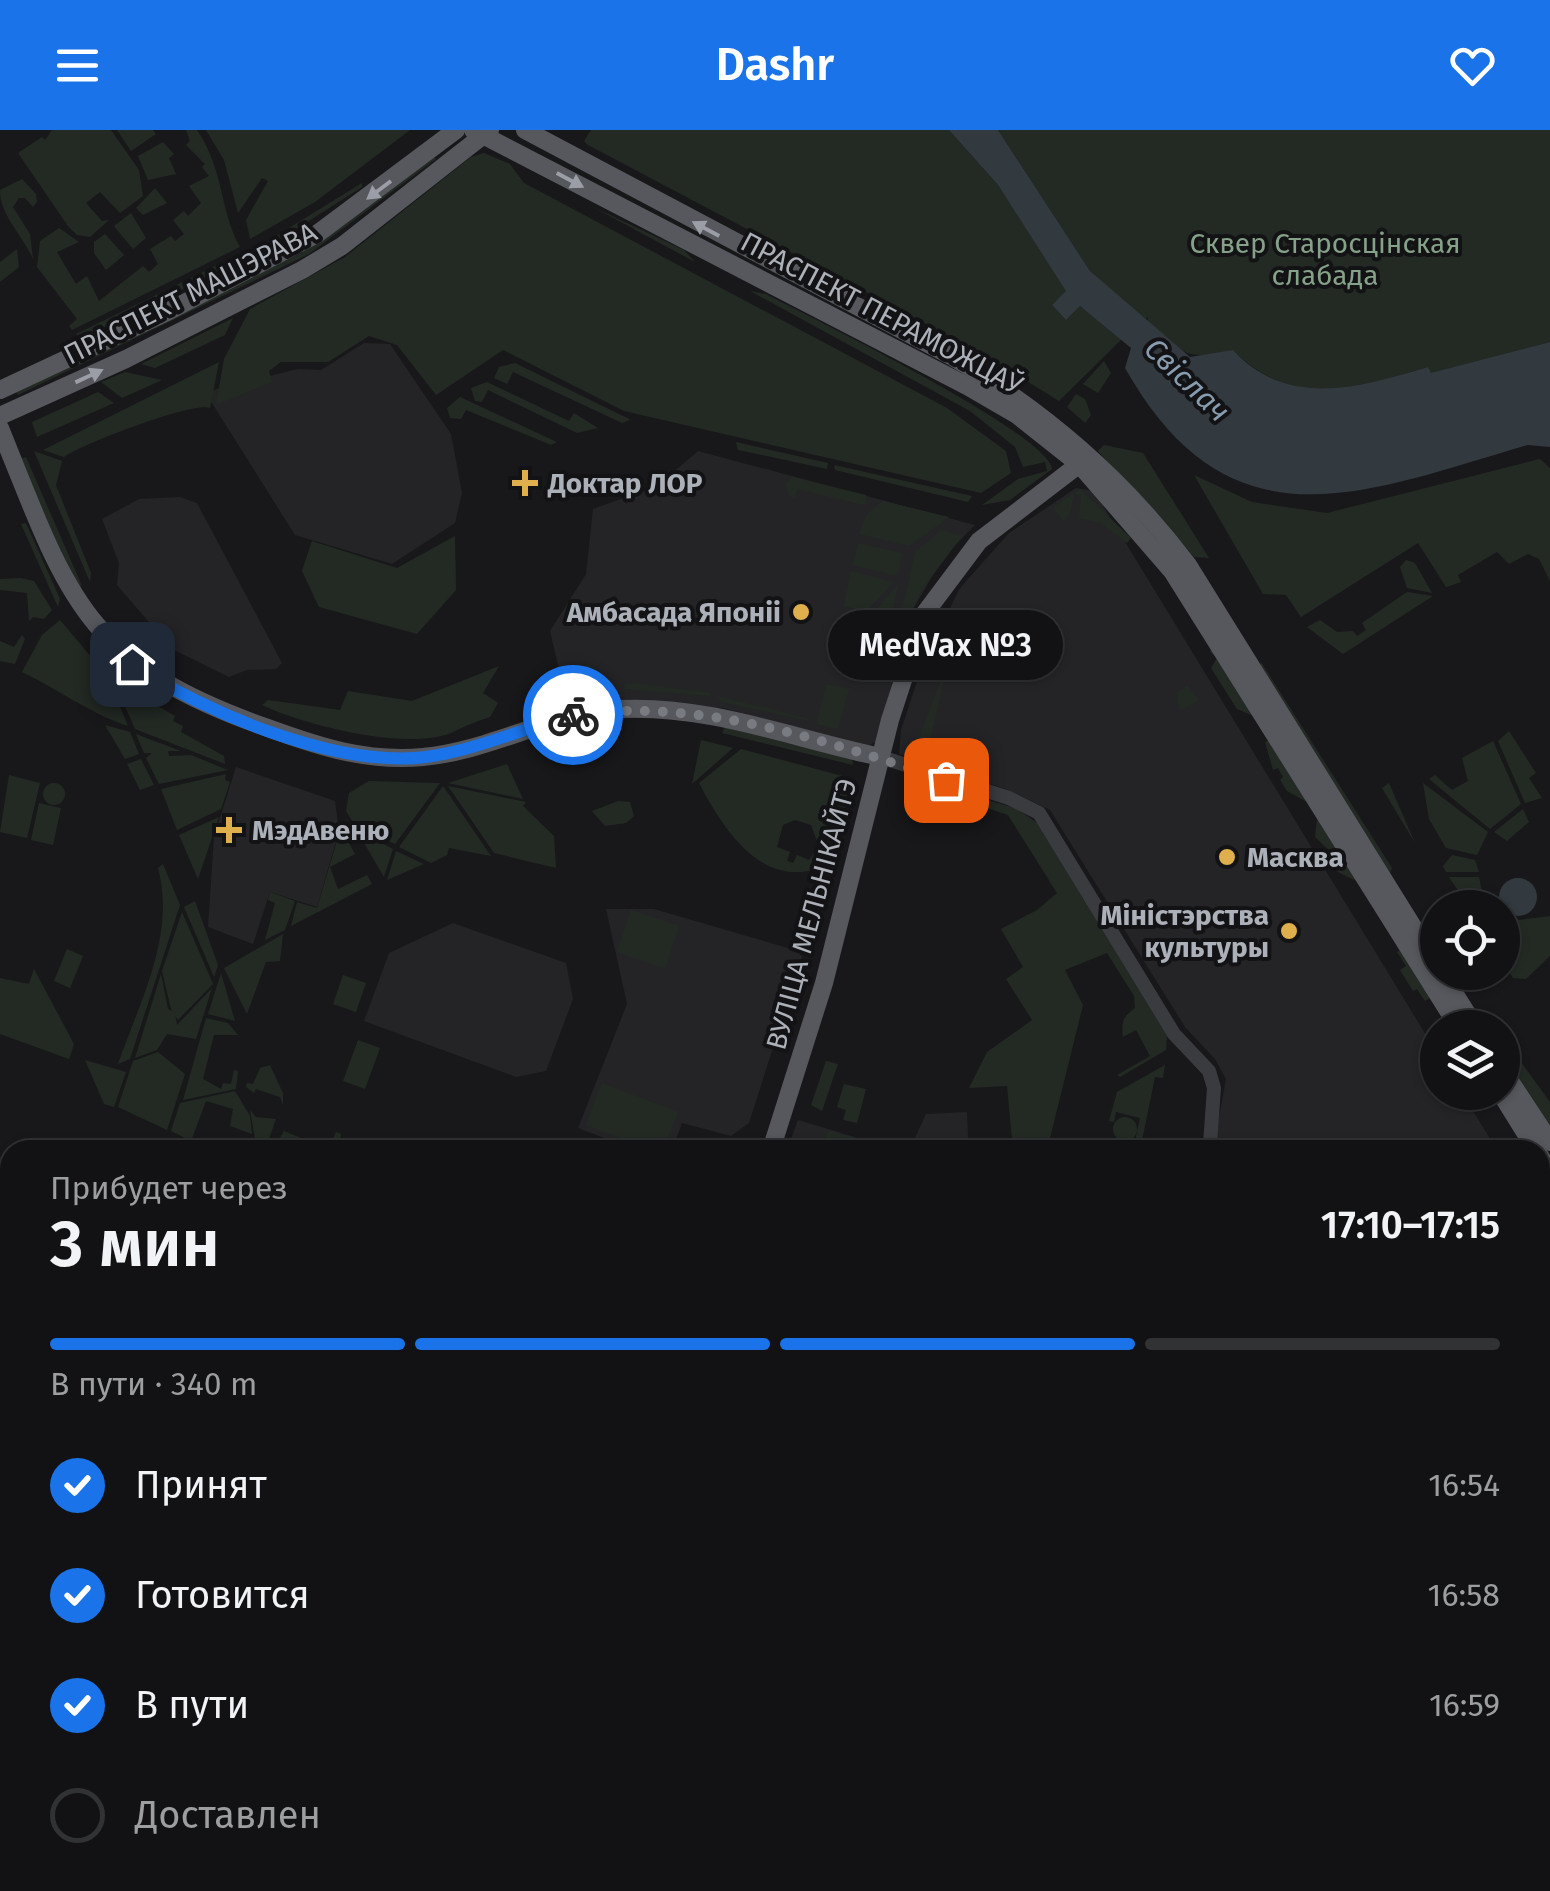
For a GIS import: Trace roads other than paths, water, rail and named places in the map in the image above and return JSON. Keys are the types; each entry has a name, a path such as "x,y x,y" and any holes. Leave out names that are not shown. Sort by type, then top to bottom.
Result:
{"main road":[{"name":"ПРАСПЕКТ МАШЭРАВА","path":"0,390 168,312 303,242 456,130"},
{"name":"ПРАСПЕКТ ПЕРАМОЖЦАЎ","path":"525,130 1012,392 1188,566 1420,939"},
{"name":"ПРАСПЕКТ МАШЭРАВА","path":"0,416 126,359 302,270 342,246 482,132"},
{"name":"ПРАСПЕКТ ПЕРАМОЖЦАЎ","path":"482,132 967,386 1085,460 1172,572 1448,1010"},
{"path":"0,428 73,597 132,664 202,704 334,751 372,758 439,754 570,715 622,709 727,718 881,758"},
{"name":"ВУЛІЦА МЕЛЬНІКАЙТЭ","path":"773,1140 824,983 914,636 936,592 993,528 1085,460"},
{"path":"1520,1096 1549,1140"},
{"path":"1511,1110 1530,1140"}],"street":[{"path":"881,758 1009,798 1038,812 1166,1016 1219,1070 1222,1094 1211,1140"}],"water":[{"name":"Свіслач","path":"949,130 998,130 1090,271 1190,357 1233,350 1255,369 1278,381 1326,388 1377,381 1428,367 1431,373 1550,342 1550,447 1528,445 1356,491 1304,494 1255,487 1209,465 1166,427 1125,368 1131,348 1080,306 1066,320 1052,305 1066,291 998,185"},
{"path":"1518,878 1535,890 1535,904 1520,915 1520,890 1501,890"}],"place":[{"name":"Доктар ЛОР","path":"525,483"},
{"name":"Амбасада Японіі","path":"801,612"},
{"name":"MedVax №3","path":"946,780"},
{"name":"МэдАвеню","path":"229,830"},
{"name":"Масква","path":"1227,857"},
{"name":"Міністэрства культуры","path":"1289,931"}],"park label":[{"name":"Сквер Старосцінская слабада","path":"1325,259"}]}
